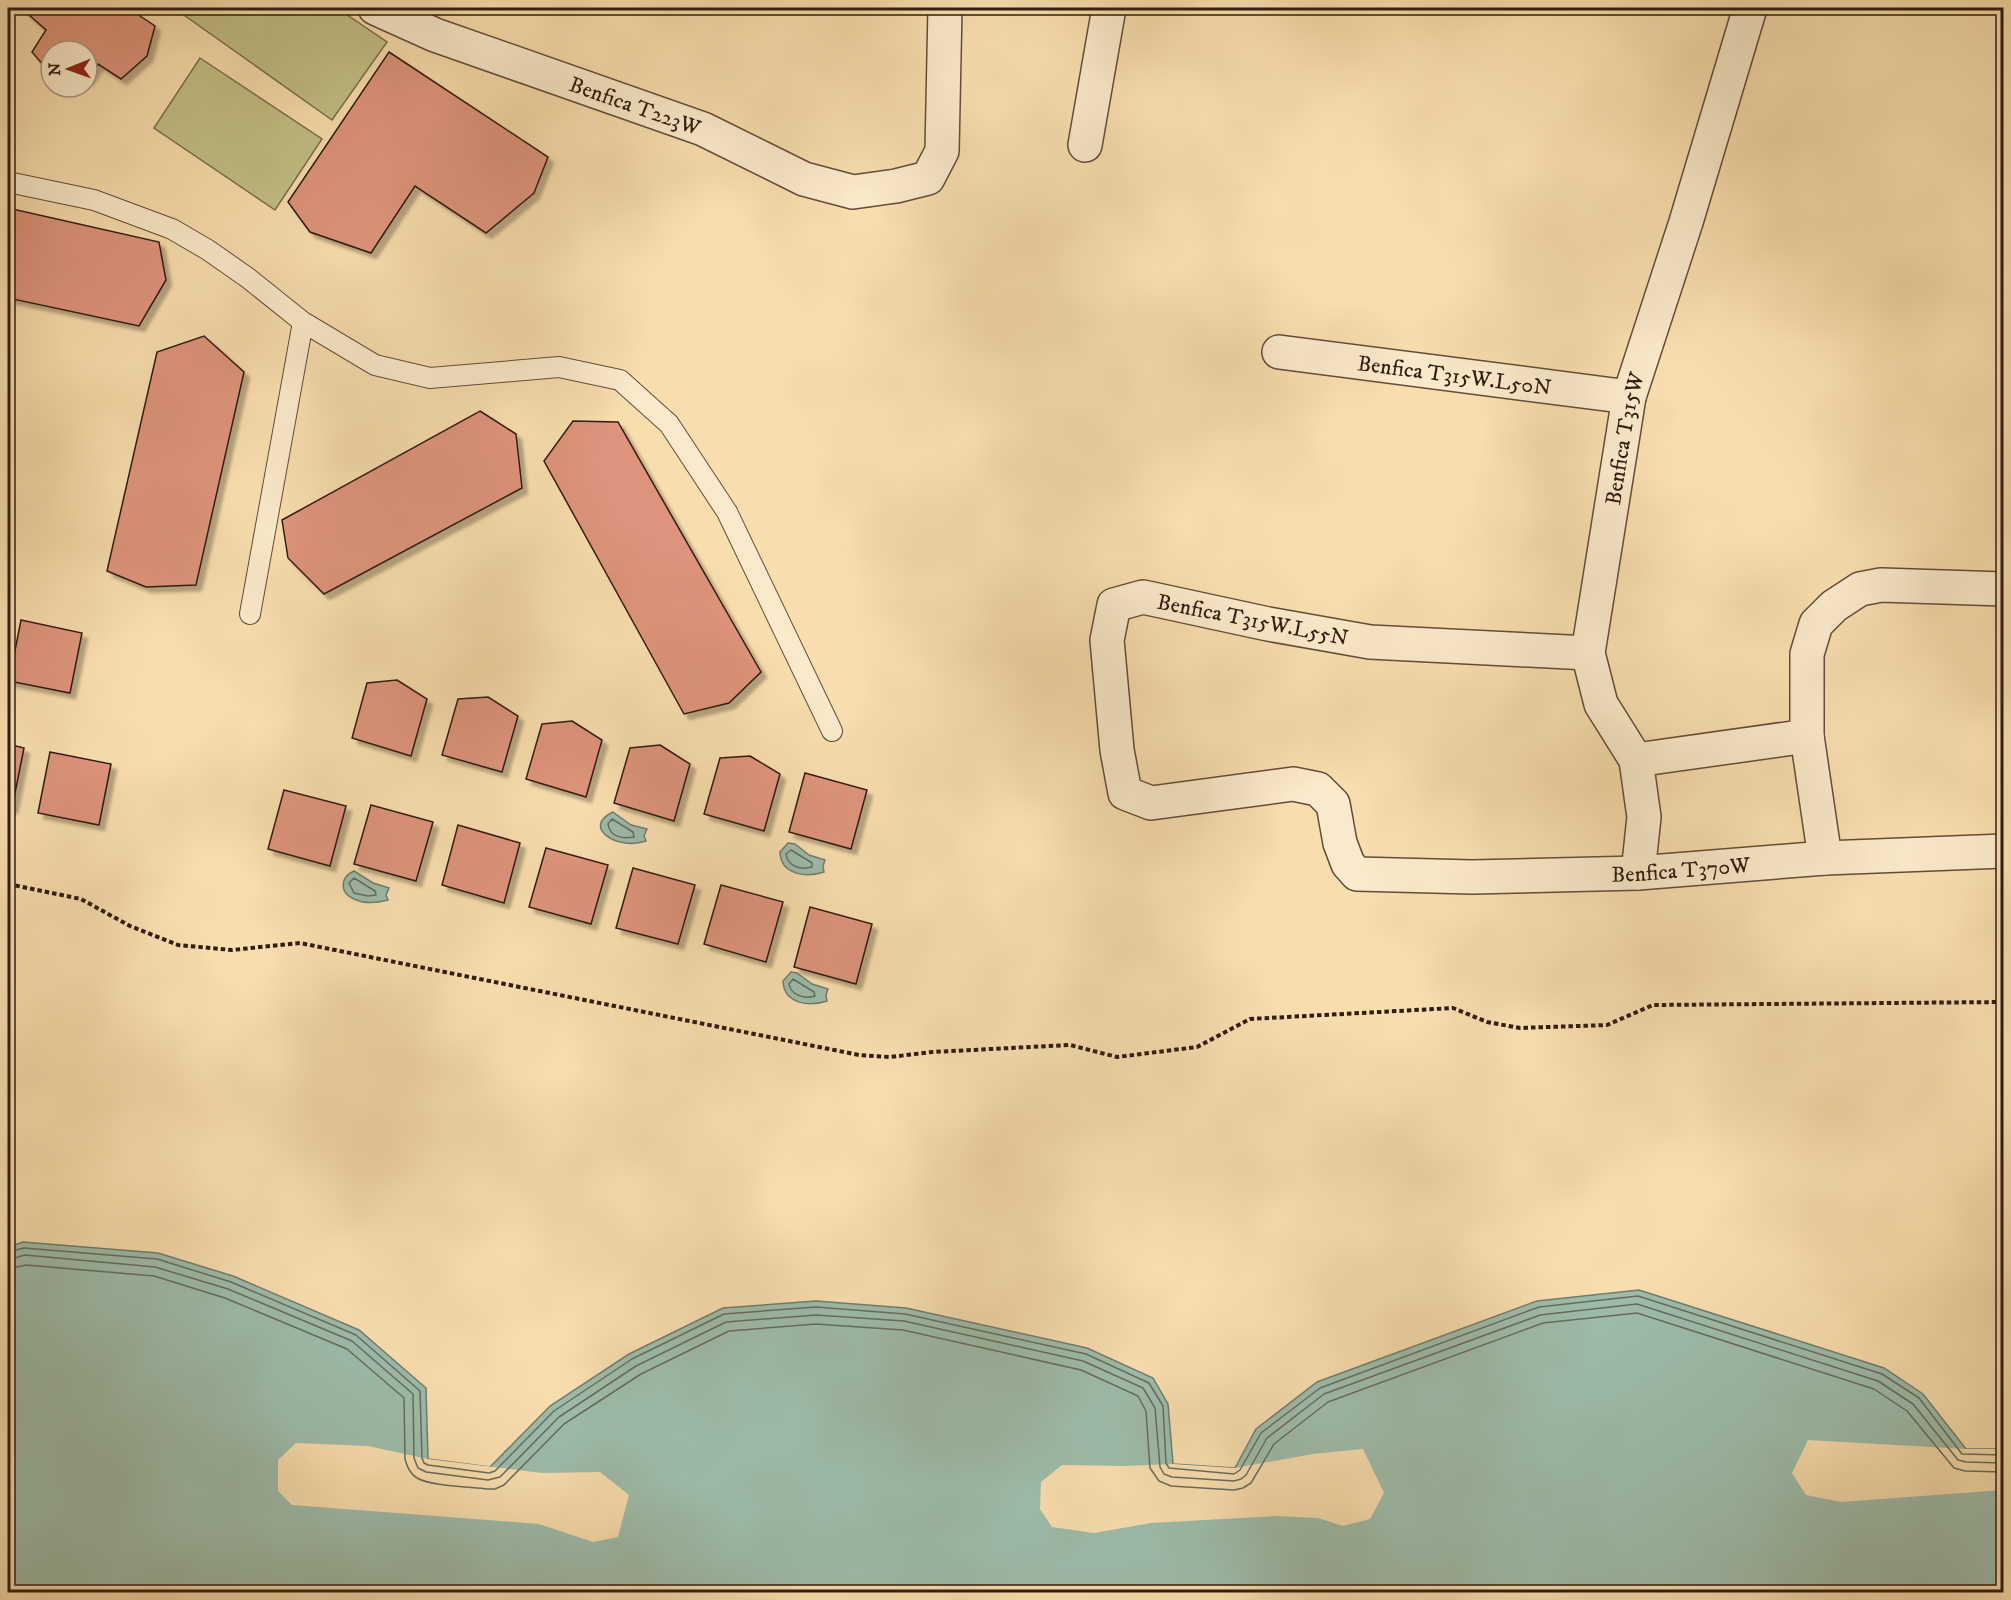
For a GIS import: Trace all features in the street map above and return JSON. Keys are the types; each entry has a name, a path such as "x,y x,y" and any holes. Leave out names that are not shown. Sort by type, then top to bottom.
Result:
{"street":[{"name":"Benfica T223W","path":"375,8 435,35 703,129 804,179 853,192 896,186 928,177 942,151 945,8"},
{"path":"1085,145 1109,8"},
{"name":"Benfica T315W","path":"1638,873 1644,817 1636,760 1601,704 1588,653 1629,397 1686,222 1750,8"},
{"name":"Benfica T315W.L50N","path":"1279,352 1629,397"},
{"path":"1825,858 1807,736 1807,654 1816,624 1834,606 1860,589 1881,585 2004,589"},
{"name":"Benfica T315W.L55N","path":"1357,874 1348,864 1340,843 1333,804 1318,789 1293,784 1152,803 1125,793 1117,750 1107,640 1114,605 1143,597 1268,624 1370,642 1588,653"},
{"path":"1636,760 1807,736"},
{"name":"Benfica T370W","path":"1357,874 1472,877 1638,873 1825,858 2004,851"}],"lane":[{"path":"8,182 94,200 172,229 208,250 248,278 303,322 375,365 430,378 559,367 620,380 669,424 727,512 832,730"},
{"path":"250,615 303,322"}],"path":[{"path":"8,884 81,899 130,926 178,945 232,950 300,943 859,1055 890,1057 932,1052 1070,1045 1117,1057 1197,1047 1250,1019 1453,1008 1487,1022 1520,1028 1607,1025 1653,1005 2004,1002"}],"shaded area":[{"path":"174,8 337,8 387,42 332,120"},
{"path":"200,58 322,139 275,210 154,128"}],"water":[{"path":"613,812 631,825 647,829 644,836 646,841 624,843 607,836 601,824 604,818"},
{"path":"788,843 795,844 809,855 825,860 824,872 802,874 785,866 780,852"},
{"path":"354,871 373,883 389,888 386,895 388,900 366,902 349,896 343,885 346,877"},
{"path":"791,972 797,973 812,984 828,989 827,1001 805,1003 788,995 783,981"},
{"path":"23,1242 158,1253 233,1276 359,1330 426,1388 428,1459 490,1467 550,1406 629,1354 723,1308 816,1301 906,1308 1087,1348 1153,1378 1168,1404 1173,1464 1235,1468 1256,1429 1317,1382 1537,1301 1639,1290 1884,1368 1923,1394 1966,1449 2003,1449 2003,1592 8,1592 8,1247"}],"pier":[{"path":"1808,1440 2003,1449 2003,1490 1841,1502 1806,1495 1792,1473"},
{"path":"296,1443 368,1446 428,1459 542,1473 600,1472 629,1495 618,1537 593,1542 539,1524 292,1505 278,1491 278,1460"},
{"path":"1363,1449 1384,1493 1370,1519 1343,1526 1318,1518 1276,1516 1151,1523 1094,1533 1052,1527 1040,1509 1041,1482 1062,1465 1173,1464 1235,1468 1313,1454"}],"building":[{"path":"21,8 128,8 155,26 147,56 121,79 99,65 99,39 40,39 46,30"},
{"path":"39,41 39,60 32,52"},
{"path":"389,52 548,157 534,193 486,233 415,186 371,253 310,232 288,202"},
{"path":"8,208 159,242 166,280 139,326 8,298"},
{"path":"204,336 244,372 196,585 146,587 107,571 157,352"},
{"path":"480,411 516,434 522,488 324,594 288,558 282,520"},
{"path":"573,421 618,422 761,672 729,703 684,714 544,461"},
{"path":"21,620 82,633 70,693 9,681"},
{"path":"397,680 427,699 411,756 352,738 367,683"},
{"path":"488,697 518,716 502,772 442,755 458,699"},
{"path":"572,721 602,740 586,797 526,779 542,724"},
{"path":"8,744 24,748 12,808 8,807"},
{"path":"660,745 690,764 674,821 614,803 630,748"},
{"path":"50,752 111,764 99,825 38,813"},
{"path":"750,756 780,774 764,831 704,814 720,758"},
{"path":"805,773 867,790 851,849 789,832"},
{"path":"284,790 346,806 330,866 268,849"},
{"path":"371,805 433,822 416,881 354,864"},
{"path":"458,825 520,843 504,903 442,885"},
{"path":"546,848 608,865 591,924 529,907"},
{"path":"633,868 695,885 678,944 616,928"},
{"path":"721,885 783,902 766,962 704,944"},
{"path":"810,907 872,924 856,984 794,967"}]}
